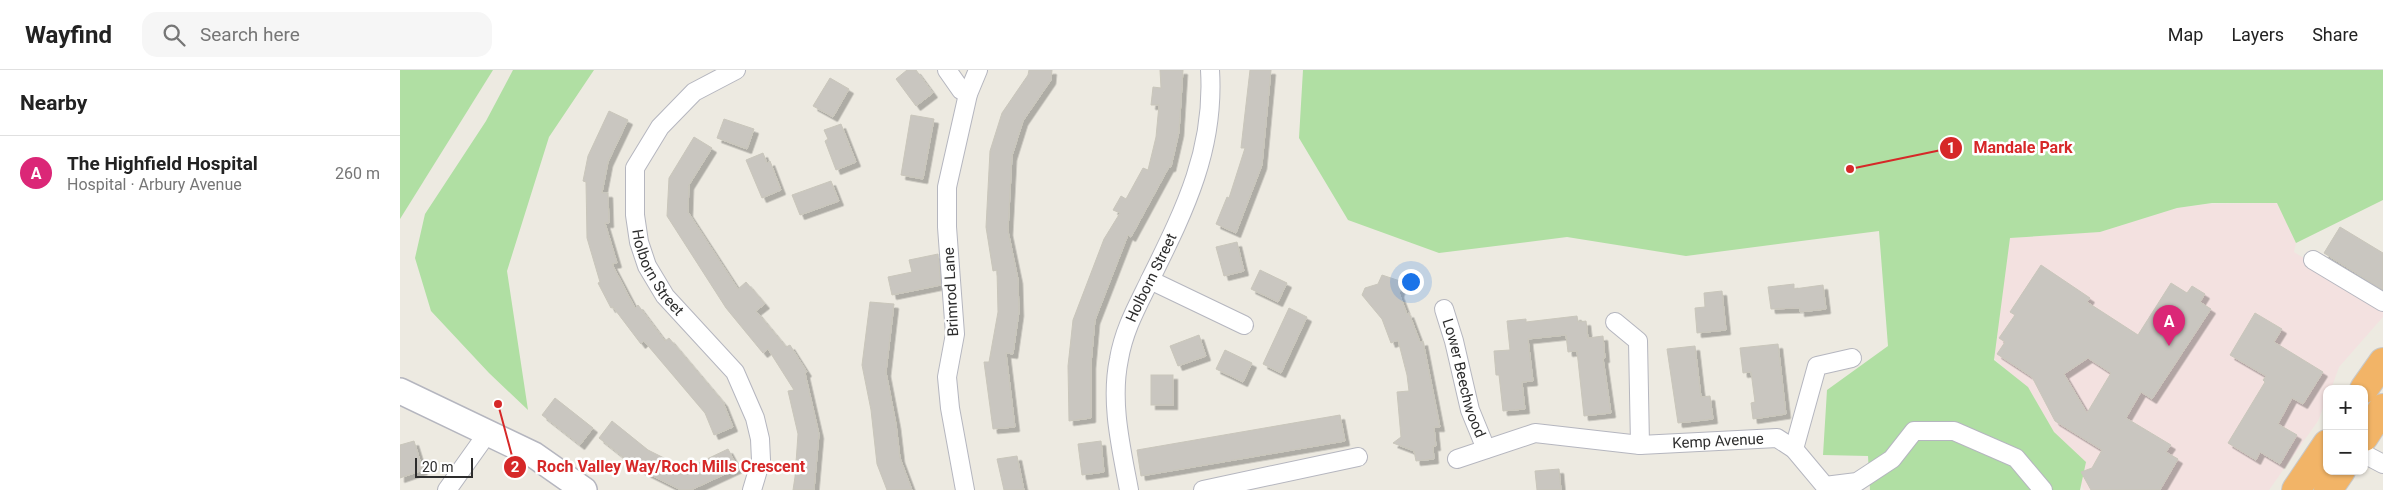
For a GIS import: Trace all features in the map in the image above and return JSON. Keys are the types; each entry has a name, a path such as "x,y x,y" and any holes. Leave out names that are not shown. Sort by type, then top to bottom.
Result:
{"highway":[{"path":"2367,385 2383,362"},
{"path":"2368,431 2383,408"},
{"path":"2296,490 2323,450"},
{"path":"2328,490 2339,475"}],"main road":[{"path":"400,390 489,431 534,455 584,490"}],"street":[{"name":"Holborn Street","path":"736,70 694,92 660,126 635,168 635,215 639,242 647,266 665,296 735,372 755,418 760,440 761,460 752,490"},
{"path":"947,70 960,90 968,94"},
{"name":"Brimrod Lane","path":"965,490 950,408 947,377 955,334 947,227 947,187 968,94 978,70"},
{"name":"Holborn Street","path":"1129,490 1117,426 1116,388 1118,359 1132,315 1188,200 1200,166 1209,130 1210,70"},
{"path":"2314,260 2383,302"},
{"path":"1150,280 1244,325"},
{"name":"Lower Beechwood","path":"1444,309 1454,341 1470,410 1486,448"},
{"path":"1615,322 1638,341 1640,445"},
{"path":"1794,450 1817,366 1852,358"},
{"path":"447,490 489,431"},
{"name":"Kemp Avenue","path":"1457,460 1486,448 1535,433 1640,445 1777,438 1794,450 1824,488 1857,482 1892,458 1914,431 1954,431 2016,458 2043,490"},
{"path":"2368,456 2383,464"},
{"path":"1203,490 1358,457"}],"shaded area":[{"path":"2278,203 2296,243 2294,252 2383,306 2383,317 2339,367 2332,385 2323,385 2323,408 2318,421 2269,490 2084,490 2026,390 1961,325 2010,238 2100,232 2177,208 2207,204"}],"green space":[{"path":"400,70 493,70 400,219"},
{"path":"513,70 594,70 549,137 507,271 528,410 489,373 431,311 415,258 425,214 486,121"},
{"path":"1303,70 2383,70 2383,200 2296,243 2277,203 2212,203 2177,208 2100,232 2010,238 1994,360 2028,387 2054,432 2086,462 2080,490 1870,490 1868,456 1823,455 1827,390 1888,346 1879,231 1686,256 1567,237 1439,253 1348,220 1299,138"}],"building":[{"path":"907,70 916,70 933,93 916,106 896,79"},
{"path":"1029,70 1052,70 1051,80 1023,121 1012,156 1008,231 1018,279 1019,312 1013,354 1006,353 1015,427 993,429 984,362 989,362 998,312 997,270 993,271 986,227 990,151 1002,113 1028,75"},
{"path":"1160,70 1183,70 1179,132 1171,167 1169,167 1131,237 1128,235 1095,320 1091,364 1091,418 1069,421 1068,366 1073,320 1104,239 1120,213 1113,210 1121,196 1126,199 1143,168 1148,170 1156,137 1159,105 1151,105 1153,87 1161,88"},
{"path":"1250,70 1271,70 1262,165 1236,233 1216,224 1227,197 1229,198 1245,148 1241,148"},
{"path":"830,78 849,89 833,117 813,106"},
{"path":"609,111 628,120 608,162 602,193 608,193 609,223 605,223 617,263 612,264 635,308 638,305 665,341 669,338 723,402 733,427 714,435 705,413 644,341 641,344 613,307 611,308 598,283 600,282 587,238 586,182 583,181 588,156"},
{"path":"911,115 934,119 923,179 901,175"},
{"path":"724,119 754,129 747,149 717,138"},
{"path":"841,124 856,162 836,170 825,141 828,139 824,130"},
{"path":"694,137 712,148 689,185 688,212 738,289 746,282 765,304 756,311 786,347 790,345 807,372 805,373 819,434 814,490 793,490 798,434 788,391 794,390 768,349 763,353 726,308 667,216 669,178"},
{"path":"763,153 767,163 770,161 781,190 762,198 746,160"},
{"path":"831,181 839,201 800,215 792,195"},
{"path":"2340,227 2383,253 2383,290 2324,253"},
{"path":"1237,242 1244,271 1224,276 1216,247"},
{"path":"938,254 941,285 892,295 888,277 912,272 909,260"},
{"path":"2041,265 2090,298 2087,302 2138,335 2171,283 2187,293 2192,286 2205,294 2200,302 2211,309 2152,399 2141,392 2126,418 2171,445 2166,452 2178,459 2160,490 2091,490 2081,472 2092,468 2102,450 2055,421 2032,377 1997,354 2005,342 1999,338 2015,315 2010,312","holes":["2088,358 2111,373 2087,413 2064,374"]},
{"path":"1260,270 1287,283 1278,302 1251,289"},
{"path":"1382,275 1403,282 1399,293 1420,342 1423,341 1440,427 1434,427 1436,446 1433,446 1434,459 1416,461 1414,451 1393,443 1401,437 1397,392 1409,391 1407,375 1398,340 1391,343 1382,319 1362,295 1365,288 1378,284"},
{"path":"1794,284 1794,289 1823,285 1826,309 1800,312 1800,308 1771,309 1768,287"},
{"path":"1722,291 1726,330 1697,333 1695,308 1705,307 1704,293"},
{"path":"870,302 894,304 886,372 896,424 900,458 912,490 887,490 877,464 871,410 862,365"},
{"path":"1289,308 1307,317 1281,373 1263,364"},
{"path":"2255,313 2282,329 2274,342 2323,372 2303,404 2292,398 2278,424 2297,435 2280,464 2260,452 2256,460 2228,443 2265,382 2263,380 2266,376 2230,355"},
{"path":"1577,316 1578,322 1586,321 1588,338 1603,336 1605,358 1603,358 1611,413 1584,416 1577,351 1568,352 1566,335 1528,339 1533,381 1522,382 1525,409 1503,411 1499,375 1496,375 1494,351 1510,350 1507,321 1526,319 1526,322"},
{"path":"1199,335 1206,356 1178,366 1170,346"},
{"path":"1778,344 1786,414 1753,419 1751,403 1755,402 1751,372 1743,373 1740,348"},
{"path":"1695,346 1701,397 1710,396 1713,419 1678,423 1667,349"},
{"path":"1225,350 1252,363 1243,382 1216,369"},
{"path":"1151,375 1173,375 1173,405 1151,405"},
{"path":"555,398 593,428 580,445 542,415"},
{"path":"1340,415 1345,441 1141,476 1137,450"},
{"path":"612,421 648,450 686,469 728,449 738,468 691,490 681,490 637,468 599,438"},
{"path":"414,441 423,470 400,478 400,445"},
{"path":"1101,441 1104,472 1082,475 1078,444"},
{"path":"1017,456 1024,490 1004,490 997,459"},
{"path":"1559,469 1561,490 1537,490 1535,471"}],"place":[{"name":"Mandale Park","path":"1850,169"},
{"name":"The Highfield Hospital","path":"2169,346"},
{"name":"Roch Valley Way/Roch Mills Crescent","path":"498,404"}]}
